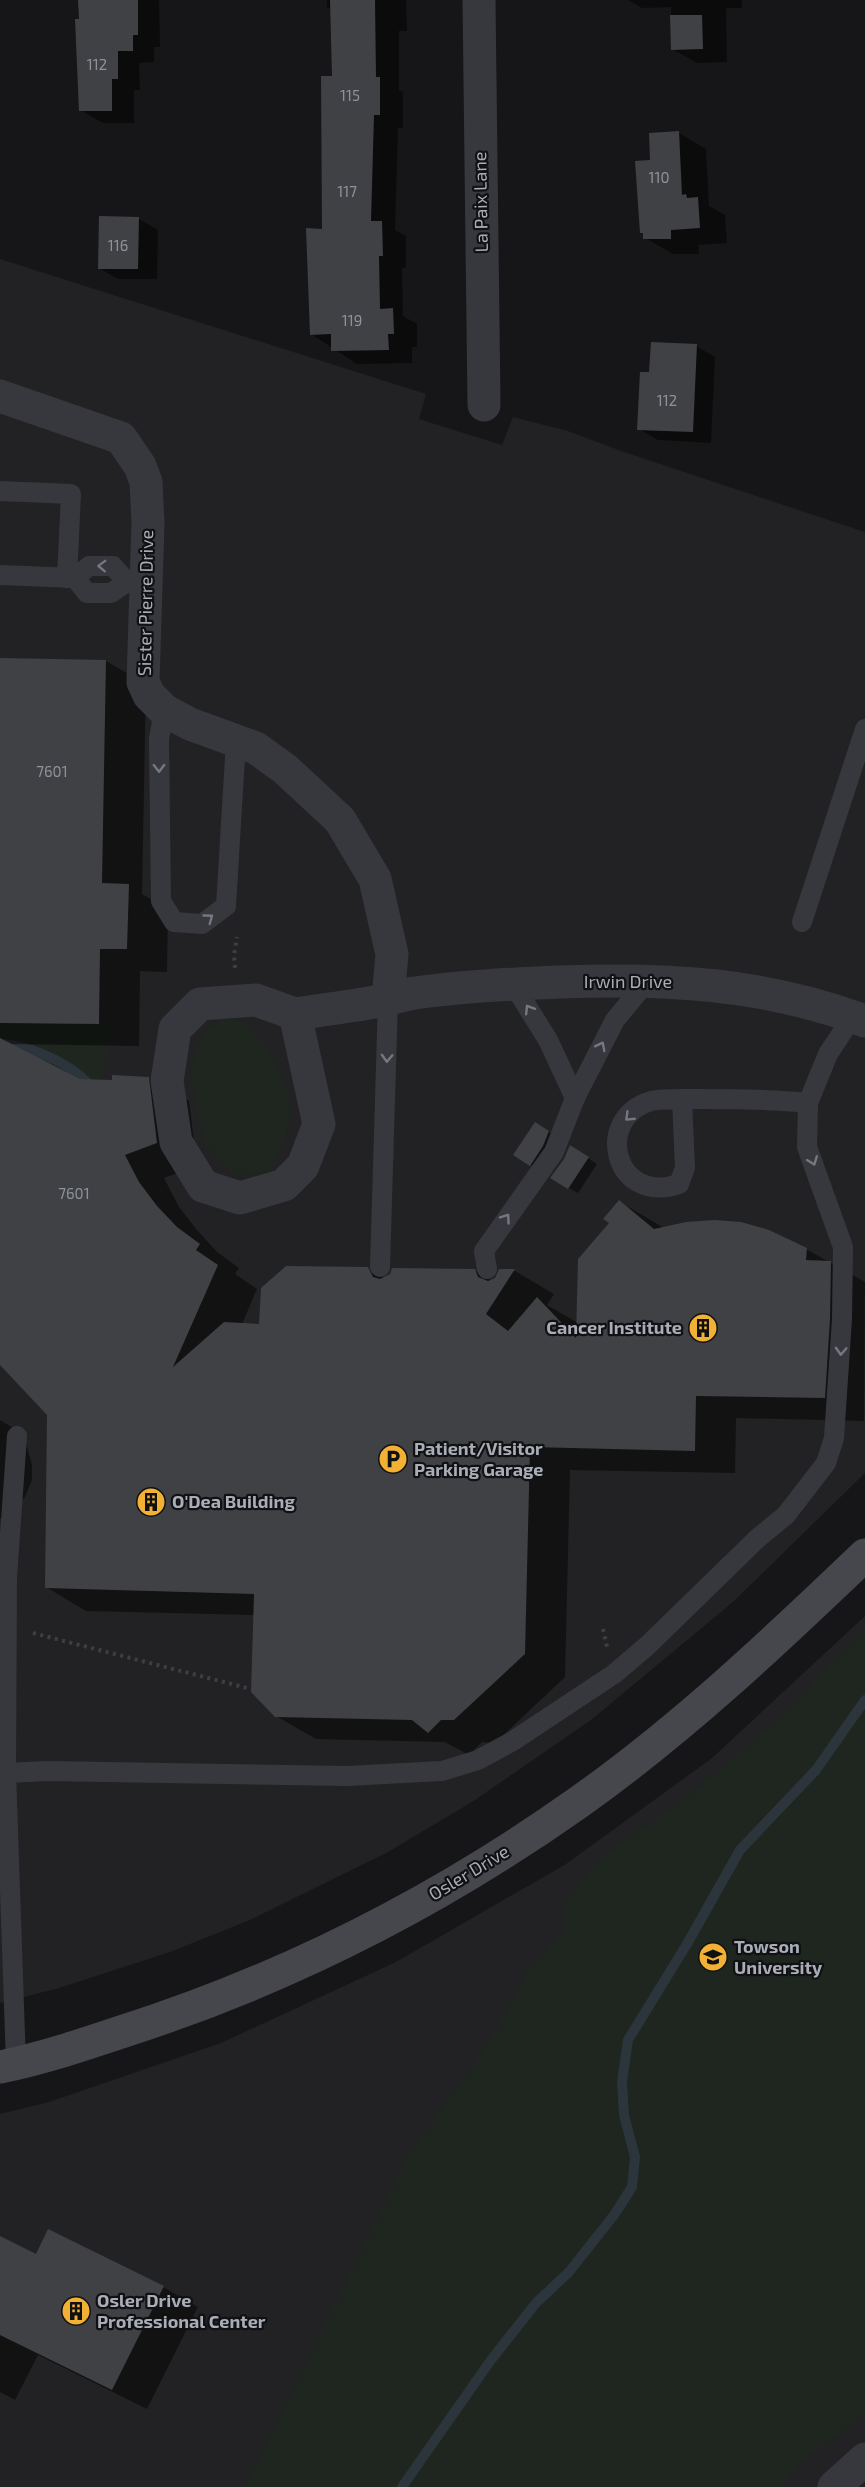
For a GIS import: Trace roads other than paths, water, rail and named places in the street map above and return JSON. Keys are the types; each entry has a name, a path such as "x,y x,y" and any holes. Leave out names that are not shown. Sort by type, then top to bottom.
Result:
{"street":[{"name":"La Paix Lane","path":"479,0 484,405"},
{"name":"Sister Pierre Drive","path":"0,396 121,438 140,466 146,482 136,583 143,682 149,694 164,710 190,724 256,748 285,769 340,820 375,879 392,954 388,999"},
{"name":"Irwin Drive","path":"295,1014 413,993 513,984 648,980 695,982 749,990 859,1018"},
{"path":"256,1000 295,1014 319,1124 303,1166 285,1185 240,1198 203,1186 176,1142 167,1081 175,1029 200,1004 256,1000"},
{"name":"Osler Drive","path":"8,2066 153,2022 276,1974 338,1945 455,1883 579,1802 674,1729 865,1555"},
{"path":"834,2487 865,2459"}],"lane":[{"path":"0,491 71,494 71,578 87,593 111,593 136,583"},
{"path":"0,575 71,578 89,566 113,566 136,583"},
{"path":"164,710 159,739 160,901 174,922 202,924 226,906 236,741"},
{"path":"802,922 865,729"},
{"path":"487,1269 484,1251 554,1152 575,1098 615,1020 648,980"},
{"path":"513,984 548,1040 575,1098"},
{"path":"380,1267 388,999"},
{"path":"6,1773 46,1771 377,1776 442,1771 478,1760 513,1741 614,1674 647,1646 786,1515 826,1462 834,1438 842,1319 843,1247 807,1147 808,1103 828,1054 859,1018"},
{"path":"682,1100 685,1168 679,1184 664,1189 643,1186 625,1173 617,1148 619,1127 632,1112 651,1101 682,1100 770,1099 808,1103"},
{"path":"8,2066 3,1576 17,1436"}],"waterway":[{"path":"402,2487 491,2360 536,2303 569,2272 614,2215 632,2187 635,2157 624,2115 622,2082 628,2040 687,1944 740,1850 816,1770 865,1700"}],"place":[{"name":"Cancer Institute","path":"703,1328"},
{"name":"Patient/Visitor Parking Garage","path":"393,1459"},
{"name":"O'Dea Building","path":"151,1502"},
{"name":"Towson University","path":"713,1957"},
{"name":"Osler Drive Professional Center","path":"76,2311"}]}
